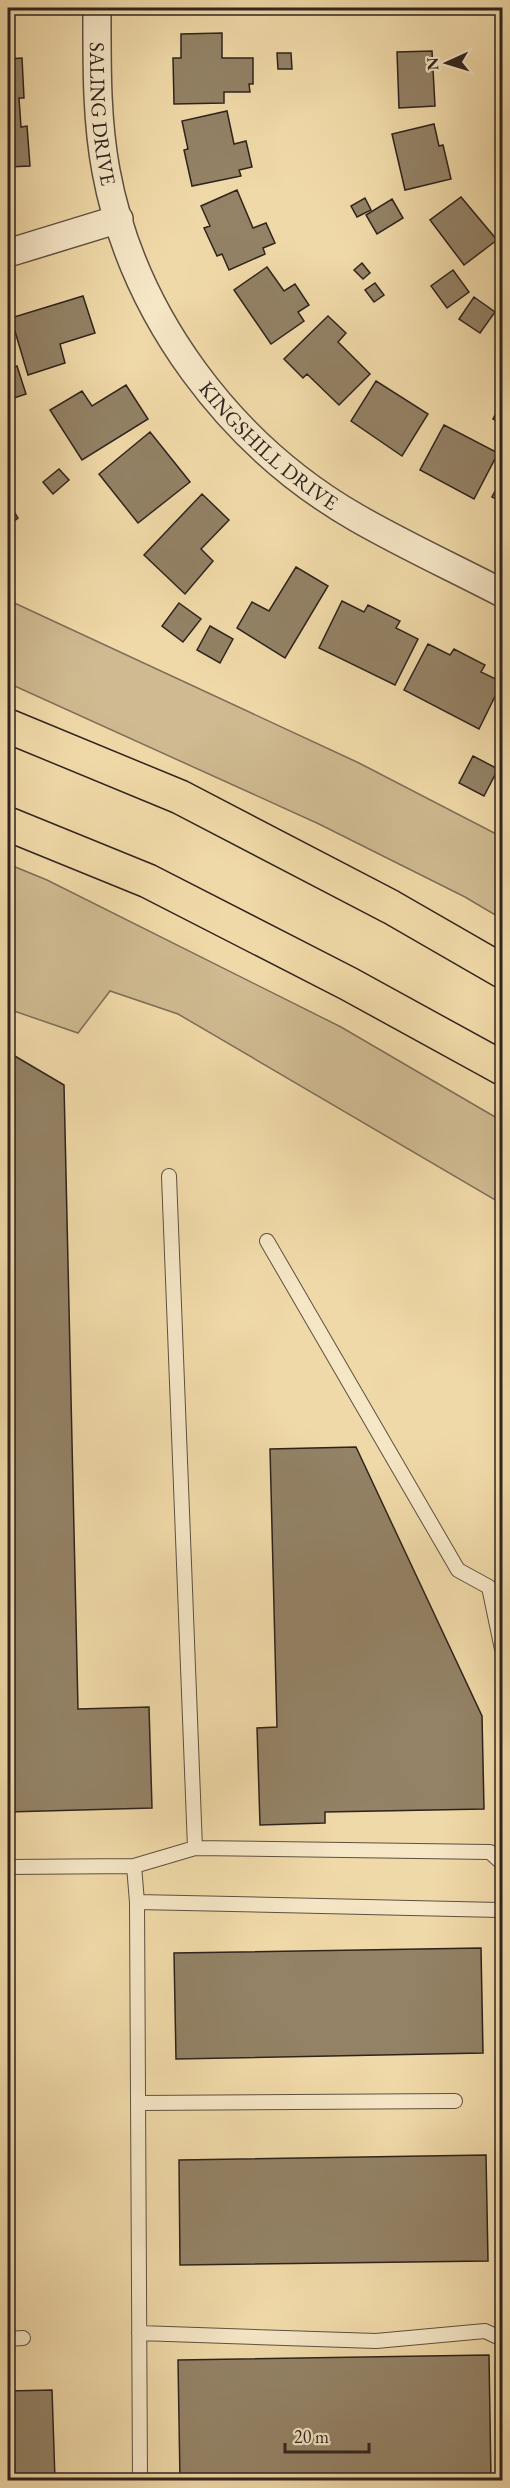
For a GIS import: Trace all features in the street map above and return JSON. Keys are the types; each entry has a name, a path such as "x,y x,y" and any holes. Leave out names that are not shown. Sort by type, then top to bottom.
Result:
{"highway":[{"path":"8,726 180,797 391,907 502,971"},
{"path":"8,824 148,881 350,984 502,1068"}],"street":[{"name":"SALING DRIVE","path":"97,8 99,118 106,171 119,219"},
{"path":"8,253 119,219"},
{"name":"KINGSHILL DRIVE","path":"119,219 133,264 160,321 188,364 225,412 309,485 356,517 502,593"}],"lane":[{"path":"169,1176 195,1848"},
{"path":"267,1242 458,1570 489,1587 502,1649"},
{"path":"8,1867 134,1866 195,1848 490,1852 502,1863"},
{"path":"134,1866 137,1902 140,2481"},
{"path":"137,1902 500,1910 502,1907"},
{"path":"138,2103 455,2100"},
{"path":"139,2333 376,2341 485,2331 502,2339"},
{"path":"8,2339 23,2338"}],"shaded area":[{"path":"8,600 359,763 502,837 502,919 465,897 319,824 8,683"},
{"path":"8,864 47,880 341,1027 502,1121 502,1204 178,1014 110,991 78,1033 8,1009"}],"building":[{"path":"222,33 222,58 253,58 253,84 249,84 250,92 224,92 224,103 174,104 173,58 181,58 181,34"},
{"path":"432,51 435,106 399,108 397,52"},
{"path":"277,53 291,53 292,69 278,69"},
{"path":"22,58 24,98 19,98 21,127 27,126 30,166 8,167 8,59"},
{"path":"227,111 234,144 246,141 252,167 239,170 241,176 192,186 184,150 188,149 182,121"},
{"path":"434,124 439,146 443,145 451,179 405,190 392,134"},
{"path":"237,190 253,228 266,223 275,243 263,248 265,254 229,270 222,254 217,256 204,228 210,226 201,206"},
{"path":"461,197 497,240 464,265 430,220"},
{"path":"365,198 371,210 357,217 351,206"},
{"path":"392,199 403,218 377,234 366,215"},
{"path":"362,263 370,273 363,279 354,270"},
{"path":"267,267 284,291 295,284 309,305 298,312 304,321 271,344 234,290"},
{"path":"453,270 469,292 447,308 431,286"},
{"path":"375,283 384,295 374,302 365,290"},
{"path":"83,296 95,333 60,344 65,363 28,375 11,318"},
{"path":"474,297 495,312 480,333 459,319"},
{"path":"328,316 346,333 338,342 370,374 339,405 307,374 303,378 284,359"},
{"path":"17,366 26,394 8,400 8,369"},
{"path":"376,381 428,414 402,456 351,421"},
{"path":"126,385 148,419 82,460 50,410 82,391 92,406"},
{"path":"502,401 502,424 493,419"},
{"path":"444,425 498,453 474,499 420,470"},
{"path":"150,432 190,482 138,523 99,474"},
{"path":"59,469 69,480 53,494 43,482"},
{"path":"502,478 502,502 492,497"},
{"path":"202,494 229,520 201,549 213,561 185,594 144,555"},
{"path":"10,505 18,518 9,525 8,507"},
{"path":"296,567 328,586 285,658 237,628 252,602 269,611"},
{"path":"342,601 364,612 368,605 400,621 396,628 418,639 395,685 319,648"},
{"path":"179,603 201,619 183,642 162,626"},
{"path":"210,626 233,639 220,663 197,650"},
{"path":"428,644 450,655 454,649 485,665 481,672 502,682 479,729 404,690"},
{"path":"473,756 498,769 484,796 459,783"},
{"path":"8,1052 64,1085 78,1709 149,1707 152,1808 8,1812"},
{"path":"356,1447 482,1716 484,1809 325,1812 325,1823 260,1825 257,1728 277,1727 270,1449"},
{"path":"481,1948 483,2053 176,2059 174,1953"},
{"path":"486,2155 488,2261 180,2265 179,2160"},
{"path":"489,2355 491,2480 180,2480 178,2360"},
{"path":"52,2390 55,2480 8,2480 8,2391"}]}
